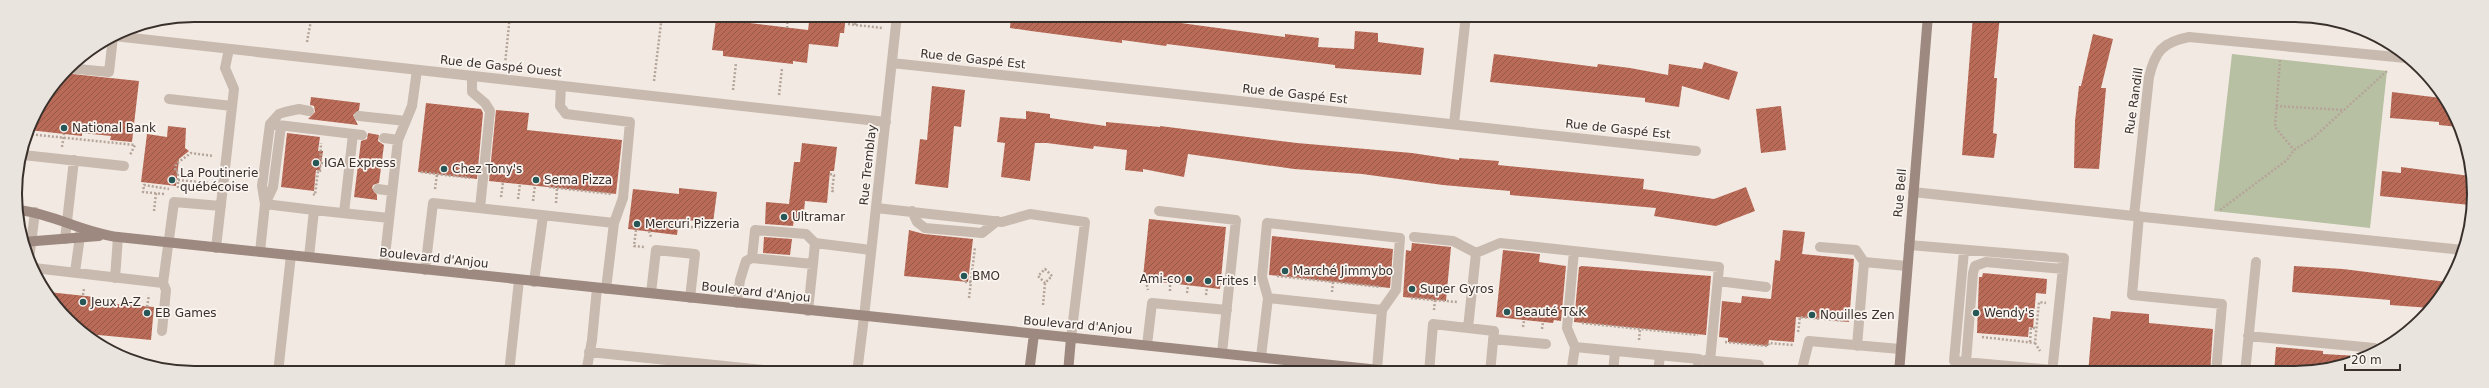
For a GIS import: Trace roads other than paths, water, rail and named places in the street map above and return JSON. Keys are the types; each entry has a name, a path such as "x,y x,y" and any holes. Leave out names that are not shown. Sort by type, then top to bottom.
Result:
{"street":[{"name":"Rue Tremblay","path":"858,366 897,22"},
{"path":"1454,124 1465,22"},
{"name":"Rue Bell","path":"1899,366 1927,22"},
{"name":"Rue Randill","path":"2217,366 2222,304 2132,295 2136,216 2149,77 2155,56 2162,47 2170,42 2189,37 2399,57"},
{"name":"Rue de Gaspé Ouest","path":"122,38 886,122"},
{"path":"76,69 109,72 112,43"},
{"path":"216,248 234,89 226,68 229,49"},
{"name":"Rue de Gaspé Est","path":"892,63 1696,151"},
{"path":"384,265 398,140 412,106 417,70"},
{"path":"472,76 472,92 485,103 490,111 480,208"},
{"path":"561,86 560,106 566,114 630,122 623,198 614,223 587,366"},
{"path":"169,99 232,106"},
{"path":"260,252 265,204 262,186 270,124 279,114 285,112 299,109 309,111"},
{"path":"359,116 406,121"},
{"path":"270,124 357,135 351,186 344,213"},
{"path":"265,204 274,187 281,126"},
{"path":"384,138 398,140"},
{"path":"26,155 124,166"},
{"path":"65,239 74,160"},
{"path":"378,189 392,191"},
{"path":"1913,192 2458,249"},
{"path":"162,331 166,290 163,283 174,202 221,206"},
{"path":"425,270 433,203 614,223"},
{"path":"265,204 389,218"},
{"path":"876,208 997,221 1030,214 1085,222 1069,366"},
{"name":"Boulevard d'Anjou","path":"22,210 35,212 66,223 80,233"},
{"path":"309,257 314,210"},
{"path":"912,211 917,222 925,228 982,233 997,221"},
{"path":"1159,211 1236,220 1222,353"},
{"path":"28,239 35,212"},
{"path":"534,282 543,216"},
{"path":"1261,357 1268,298 1262,277 1267,223 1400,238 1396,290 1382,310 1376,366"},
{"path":"752,258 755,230 782,235 806,234 815,243 872,250"},
{"path":"75,272 80,233"},
{"name":"Boulevard d'Anjou","path":"29,243 65,239 80,233 864,317 1347,366"},
{"path":"1414,237 1453,241 1476,253"},
{"path":"114,278 118,238"},
{"path":"808,310 815,243"},
{"path":"1476,253 1500,243 1719,267 1710,361"},
{"path":"1909,245 1964,251 1975,249 2064,258 2053,366"},
{"path":"1820,247 1856,250 1864,262 1857,346"},
{"path":"651,294 656,250 695,254 690,298"},
{"path":"1572,366 1574,347 1567,328 1574,251"},
{"path":"1964,251 1954,361 2004,366"},
{"path":"1468,328 1476,253"},
{"path":"279,366 291,255"},
{"path":"738,303 741,274 746,261 752,258 780,258 813,264"},
{"path":"1864,262 1907,266"},
{"path":"1966,362 1973,273 1975,266 1986,262 2063,269"},
{"path":"2245,366 2256,262"},
{"path":"39,269 163,283"},
{"path":"509,366 519,280"},
{"path":"1718,282 1766,287"},
{"path":"1268,298 1382,310"},
{"path":"1147,345 1152,303 1226,310"},
{"path":"1430,366 1433,324 1494,331 1491,366"},
{"path":"1030,366 1034,334"},
{"path":"2248,336 2371,348"},
{"path":"1493,339 1546,344"},
{"path":"1803,366 1809,341 1900,349"},
{"path":"1574,347 1759,365"},
{"path":"1614,366 1615,351"},
{"path":"589,352 726,366"},
{"path":"1659,366 1660,355"},
{"path":"1698,366 1699,359"}],"place":[{"name":"National Bank","path":"64,128"},
{"name":"IGA Express","path":"316,163"},
{"name":"Chez Tony's","path":"444,169"},
{"name":"La Poutinerie québécoise","path":"172,180"},
{"name":"Sema Pizza","path":"536,180"},
{"name":"Ultramar","path":"784,217"},
{"name":"Mercuri Pizzeria","path":"637,224"},
{"name":"Marché Jimmybo","path":"1285,271"},
{"name":"BMO","path":"964,276"},
{"name":"Ami-co","path":"1189,279"},
{"name":"Frites !","path":"1208,281"},
{"name":"Super Gyros","path":"1412,289"},
{"name":"Jeux A-Z","path":"83,302"},
{"name":"Beauté T&K","path":"1507,312"},
{"name":"EB Games","path":"147,313"},
{"name":"Wendy's","path":"1976,313"},
{"name":"Nouilles Zen","path":"1812,315"}]}
